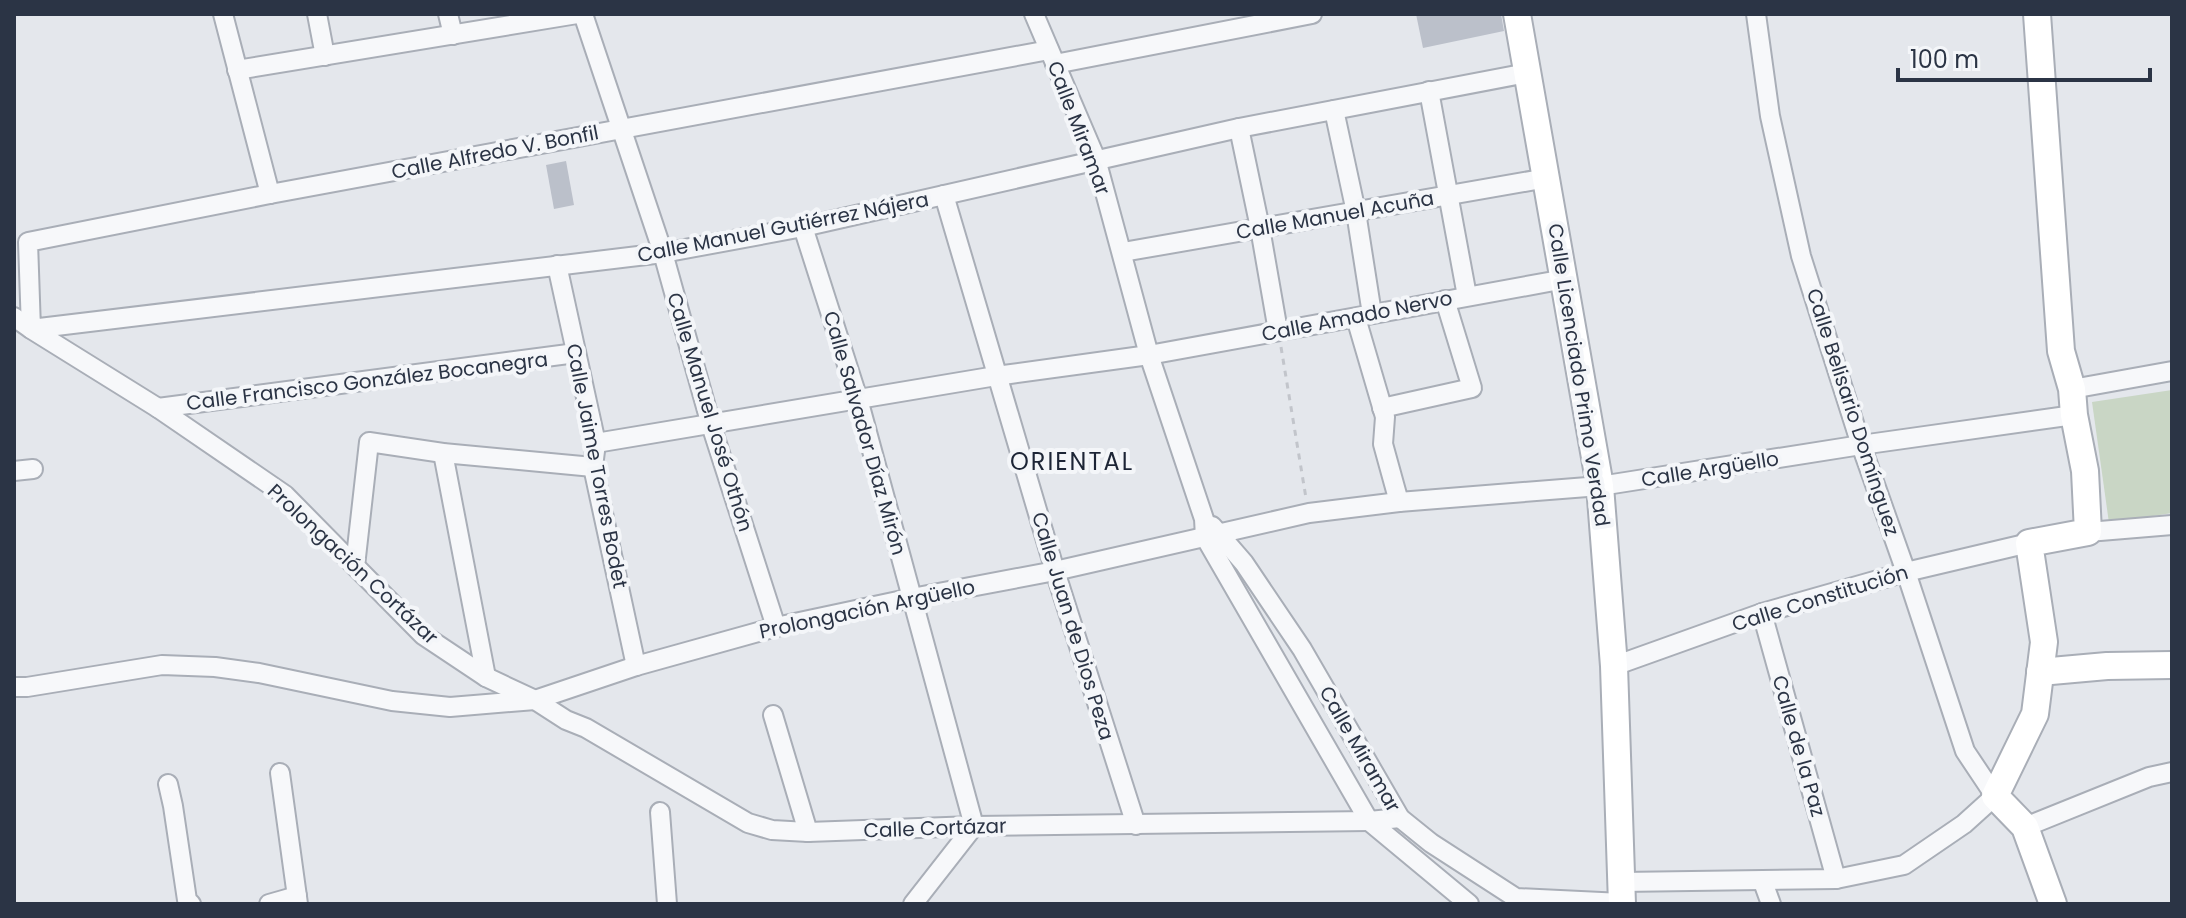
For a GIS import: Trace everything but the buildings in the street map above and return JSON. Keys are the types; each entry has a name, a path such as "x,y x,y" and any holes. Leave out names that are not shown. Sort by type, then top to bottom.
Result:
{"street":[{"path":"223,14 270,194"},
{"path":"317,14 325,56"},
{"path":"448,14 453,35"},
{"path":"237,70 580,14"},
{"name":"Calle Manuel José Othón","path":"580,14 663,253 711,425 776,627"},
{"name":"Calle Miramar","path":"1034,14 1096,159 1149,355 1210,530 1369,821"},
{"name":"Calle Alfredo V. Bonfil","path":"31,329 28,242 622,129 1312,14"},
{"name":"Calle Licenciado Primo Verdad","path":"1517,14 1600,486 1614,666 1622,896"},
{"name":"Calle Belisario Domínguez","path":"1756,14 1770,116 1801,256 1861,445 1965,751 1995,796"},
{"path":"2037,14 2061,351 2072,389 2085,471 2088,532"},
{"name":"Calle Manuel Gutiérrez Nájera","path":"31,329 663,253 803,227 1239,128 1527,73"},
{"path":"1429,91 1467,296"},
{"path":"1334,110 1356,212 1364,316 1385,417 1383,444 1399,502"},
{"path":"1239,128 1278,331"},
{"name":"Calle Manuel Acuña","path":"1123,252 1547,178"},
{"name":"Calle Juan de Dios Peza","path":"944,195 1055,571 1136,825"},
{"name":"Calle Salvador Díaz Mirón","path":"803,227 858,399 974,826"},
{"name":"Calle Jaime Torres Bodet","path":"557,265 596,443 593,467 636,666"},
{"name":"Calle Amado Nervo","path":"596,443 996,376 1149,355 1565,279"},
{"path":"1382,408 1472,388 1445,300"},
{"name":"Prolongación Cortázar","path":"14,317 158,408 285,495 423,635 486,677 535,700"},
{"name":"Calle Francisco González Bocanegra","path":"158,408 576,353"},
{"path":"2072,389 2172,371"},
{"name":"Calle Argüello","path":"1210,530 1399,502 1600,486 2074,415"},
{"path":"355,566 369,442 443,453 593,467"},
{"path":"443,453 486,677"},
{"path":"14,471 33,469"},
{"path":"2053,904 2025,827 1995,796 2035,714 2044,642 2029,543 2088,532 2172,525"},
{"name":"Calle Miramar","path":"1210,530 1244,563 1302,649 1400,818 1431,843 1516,898 1622,896 1763,882 1836,879 1904,865 1964,824 1995,796"},
{"name":"Prolongación Argüello","path":"14,687 162,665 259,673 392,701 450,707 535,700 636,666 776,627 1055,571 1210,530"},
{"name":"Calle Constitución","path":"1614,666 1762,613 1906,572 2029,543"},
{"name":"Calle de la Paz","path":"1762,613 1836,879"},
{"path":"2040,672 2107,666 2172,665"},
{"name":"Calle Cortázar","path":"535,700 748,823 772,830 808,832 1400,818"},
{"path":"773,715 808,832"},
{"path":"2025,827 2149,777 2172,772"},
{"path":"269,904 297,900 280,773"},
{"path":"168,784 187,900 191,904"},
{"path":"660,812 667,904"},
{"path":"1369,821 1469,904"},
{"path":"913,904 974,826"},
{"path":"1763,882 1771,904"}],"path":[{"path":"1278,331 1309,513"}],"green space":[{"path":"2172,390 2172,513 2109,523 2092,402"}],"district":[{"name":"ORIENTAL","path":"1072,462"}]}
